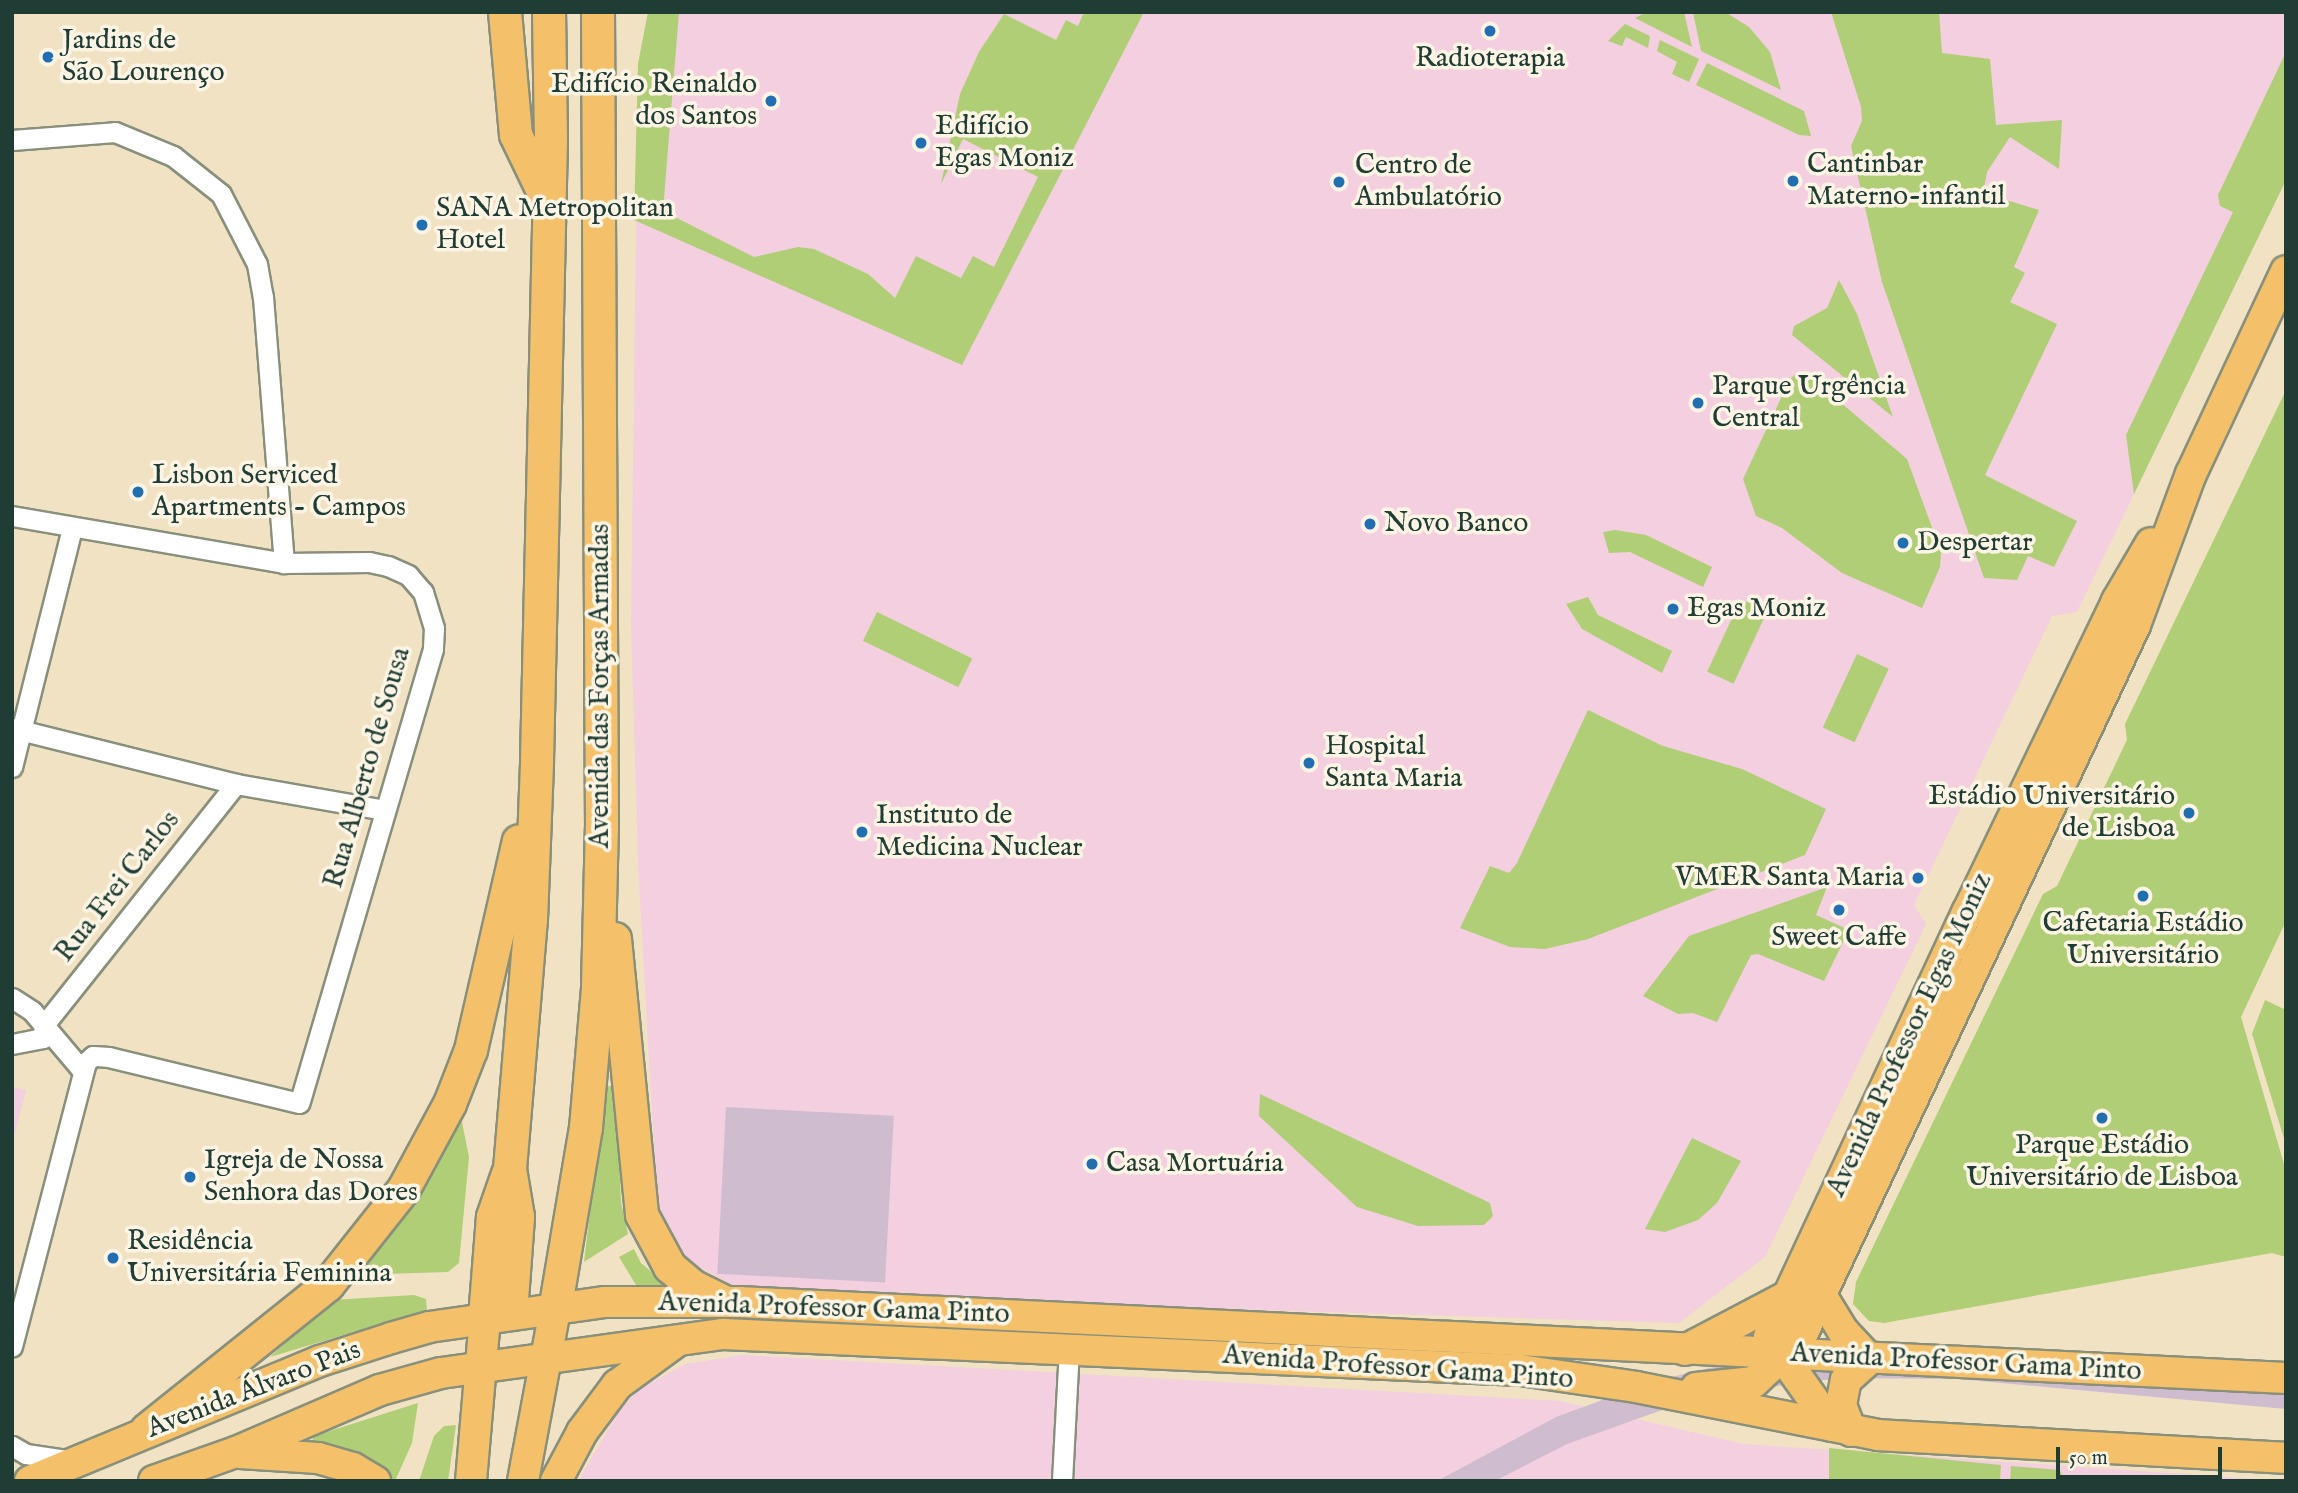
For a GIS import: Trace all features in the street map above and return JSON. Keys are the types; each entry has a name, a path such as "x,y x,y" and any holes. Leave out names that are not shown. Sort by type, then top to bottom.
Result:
{"highway":[{"path":"505,12 516,135 550,203"},
{"path":"498,1316 493,1217 510,1169 531,920 550,203 549,12"},
{"name":"Avenida das Forças Armadas","path":"556,1306 592,1068 602,828 598,12"},
{"path":"147,1430 328,1285 383,1219 421,1160 471,1050 537,761"},
{"path":"602,828 632,1079 642,1215 657,1250 670,1267 694,1287 723,1301"}],"main road":[{"name":"Avenida Professor Egas Moniz","path":"1784,1344 1788,1296 2002,874 2075,719 2117,601 2191,474 2286,271"},
{"name":"Avenida Professor Egas Moniz","path":"1784,1344 1821,1295 2002,874"},
{"path":"1821,1295 1843,1331 1869,1359 1846,1380 1841,1405 1842,1428"},
{"path":"1685,1350 1788,1296"},
{"name":"Avenida Professor Gama Pinto","path":"498,1316 556,1306 723,1301 1685,1350 1784,1344 1869,1359 2286,1378"},
{"name":"Avenida das Forças Armadas","path":"523,1481 549,1356 556,1306"},
{"name":"Avenida Álvaro Pais","path":"30,1481 147,1430 320,1361 429,1327 498,1316"},
{"path":"498,1316 526,1348 549,1356"},
{"path":"471,1481 480,1365 498,1316"},
{"name":"Avenida Professor Gama Pinto","path":"480,1365 682,1338 752,1334 1502,1369 1636,1387 1903,1438 2286,1458"},
{"path":"556,1481 582,1433 617,1385 682,1338"},
{"path":"1636,1387 1748,1384 1766,1376 1784,1344 1842,1428"},
{"name":"Avenida Álvaro Pais","path":"154,1481 217,1465 380,1390 480,1365"},
{"path":"217,1465 318,1458 353,1468 375,1481"}],"street":[{"path":"12,140 115,132 173,156 221,194 257,264 263,297 284,563"},
{"name":"Rua Alberto de Sousa","path":"12,516 284,563 369,562 388,566 408,575 431,609 433,649 299,1102 109,1057 93,1056 81,1069"},
{"path":"12,767 17,729 72,528"},
{"path":"17,729 236,784 385,810"},
{"name":"Rua Frei Carlos","path":"12,1044 36,1042 43,1038 44,1025 236,784"},
{"path":"12,998 44,1025 81,1069 12,1347"},
{"path":"1062,1481 1069,1349"},
{"path":"13,1447 74,1461"}],"shaded area":[{"name":"Hospital Santa Maria","path":"648,12 2286,12 2286,180 2077,612 2052,616 1914,905 1926,924 1765,1257 1679,1323 750,1294 684,1259 658,1220 638,862 631,623 638,64"},
{"path":"12,1087 26,1090 12,1145"},
{"path":"726,1107 894,1116 885,1283 717,1274"},
{"path":"743,1355 1560,1401 1743,1444 2286,1481 578,1481 619,1411 640,1389 685,1364"},
{"path":"1735,1362 2286,1379 2286,1409 1958,1379 1841,1378 1740,1391 1662,1410 1567,1444 1495,1481 1437,1481 1556,1417 1654,1381"}],"green space":[{"path":"648,12 679,12 663,211 754,257 798,247 814,249 868,274 895,298 916,256 961,278 973,256 994,267 1038,177 963,139 941,184 960,94 979,52 1004,14 1056,40 1066,20 1078,26 1084,12 1144,12 962,365 634,220 638,64"},
{"path":"1647,12 1684,12 1692,47 1635,18"},
{"path":"1693,12 1725,12 1749,27 1770,52 1781,90 1701,51"},
{"path":"1831,12 1939,12 1942,53 1990,59 1996,125 2062,120 2059,169 2010,137 1987,172 1983,193 2039,210 2014,267 2025,273 2010,302 2057,324 1985,475 2077,521 2054,567 2028,556 2017,580 1984,578 1882,282 1851,146 1862,121 1861,107"},
{"path":"1625,24 1650,36 1648,48 1626,37 1622,46 1608,41"},
{"path":"1660,40 1699,59 1689,82 1672,74 1677,62 1657,51"},
{"path":"2286,52 2286,180 2134,494 2126,435 2233,212 2220,206 2218,195"},
{"path":"1707,63 1804,111 1811,136 1799,135 1696,85"},
{"path":"1839,280 1857,314 1893,417 1792,335 1794,326 1827,308"},
{"path":"1797,373 1806,373 1907,459 1941,552 1940,567 1922,608 1842,573 1782,528 1756,516 1743,479 1790,379"},
{"name":"Estádio Universitário de Lisboa","path":"2286,390 2286,921 2241,1017 2286,1171 2286,1257 2272,1253 1884,1323 1869,1321 1853,1304 1856,1282 2043,894 2057,886 2127,740 2125,724"},
{"path":"1615,530 1646,535 1712,567 1703,587 1630,552 1609,553 1603,532"},
{"path":"1588,597 1598,615 1672,651 1662,673 1582,629 1566,604"},
{"path":"1741,599 1767,611 1733,684 1707,672"},
{"path":"877,612 972,658 958,687 863,641"},
{"path":"1857,654 1889,669 1854,742 1823,727"},
{"path":"1588,710 1663,746 1742,769 1826,809 1805,855 1588,939 1545,949 1510,947 1460,928 1490,866 1509,873 1517,863"},
{"path":"1827,887 1816,915 1849,930 1824,981 1758,954 1751,955 1717,1022 1693,1013 1678,1014 1643,996 1689,936"},
{"path":"2265,1000 2286,1010 2286,1145 2252,1034"},
{"path":"616,1085 621,1202 628,1234 584,1262 605,1087"},
{"path":"1260,1094 1490,1203 1493,1216 1484,1225 1418,1226 1357,1207 1259,1116"},
{"path":"459,1107 469,1157 459,1263 448,1272 352,1275"},
{"path":"1692,1138 1741,1161 1717,1203 1698,1220 1665,1232 1645,1229"},
{"path":"634,1249 641,1263 667,1285 636,1285 619,1257"},
{"path":"414,1295 426,1299 427,1310 270,1357 332,1300"},
{"path":"418,1403 412,1443 395,1481 379,1468 311,1444 314,1436"},
{"path":"456,1425 448,1481 419,1481 434,1436 444,1426"},
{"path":"1829,1448 2001,1465 2000,1481 1829,1481"},
{"path":"2011,1466 2060,1470 2065,1481 2010,1481"}],"place":[{"name":"Radioterapia","path":"1490,31"},
{"name":"Jardins de São Lourenço","path":"48,57"},
{"name":"Edifício Reinaldo dos Santos","path":"771,101"},
{"name":"Edifício Egas Moniz","path":"921,143"},
{"name":"Cantinbar Materno-infantil","path":"1793,181"},
{"name":"Centro de Ambulatório","path":"1339,182"},
{"name":"SANA Metropolitan Hotel","path":"422,225"},
{"name":"Parque Urgência Central","path":"1698,403"},
{"name":"Lisbon Serviced Apartments - Campos","path":"138,492"},
{"name":"Novo Banco","path":"1370,524"},
{"name":"Despertar","path":"1903,543"},
{"name":"Egas Moniz","path":"1673,609"},
{"name":"Hospital Santa Maria","path":"1309,763"},
{"name":"Estádio Universitário de Lisboa","path":"2189,813"},
{"name":"Instituto de Medicina Nuclear","path":"862,832"},
{"name":"VMER Santa Maria","path":"1918,878"},
{"name":"Cafetaria Estádio Universitário","path":"2143,896"},
{"name":"Sweet Caffe","path":"1839,910"},
{"name":"Parque Estádio Universitário de Lisboa","path":"2102,1118"},
{"name":"Casa Mortuária","path":"1092,1164"},
{"name":"Igreja de Nossa Senhora das Dores","path":"190,1177"},
{"name":"Residência Universitária Feminina","path":"113,1258"}]}
